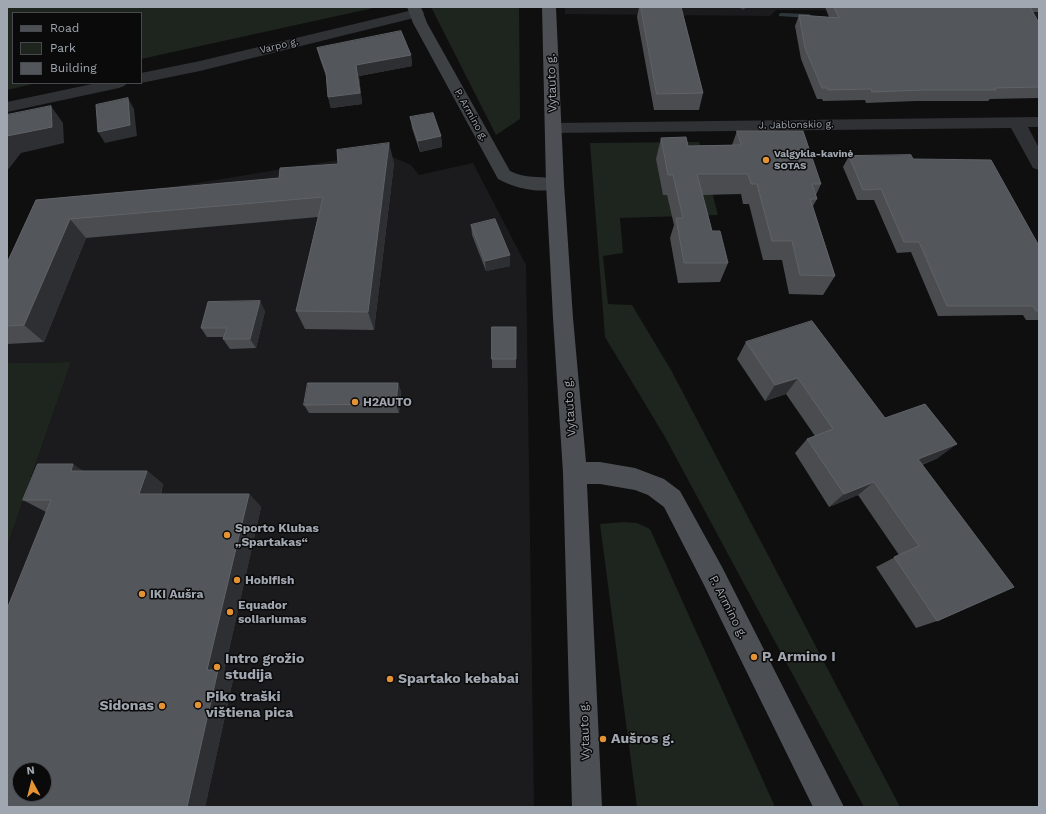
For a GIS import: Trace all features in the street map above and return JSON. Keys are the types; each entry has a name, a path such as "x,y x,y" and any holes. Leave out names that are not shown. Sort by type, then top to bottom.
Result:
{"main road":[{"name":"Vytauto g.","path":"549,7 555,184 563,318 575,473 588,807"},
{"name":"P. Armino g.","path":"416,10 420,23 504,175 511,180 521,182 555,184"},
{"name":"P. Armino g.","path":"575,473 600,473 635,479 656,487 672,499 713,576 829,807"}],"street":[{"name":"Varpo g.","path":"142,78 200,66 416,10"},
{"path":"7,107 114,84"},
{"name":"J. Jablonskio g.","path":"554,128 1039,122"},
{"path":"1017,123 1039,164"}],"shaded area":[{"path":"565,7 1039,7 1039,18 963,17 958,11 776,10 770,16 565,14"},
{"path":"388,155 411,165 419,175 473,163 526,265 534,807 7,807 7,547 71,362 7,363 7,300 99,199 332,161"}],"green space":[{"path":"7,7 378,7 142,59 142,12 12,12 12,84 33,84 7,90"},
{"path":"431,7 519,7 520,119 496,135"},
{"path":"699,142 718,215 620,218 623,253 603,256 608,304 632,305 671,370 900,807 864,807 665,437 605,337 590,143"},
{"path":"71,362 7,547 7,363"},
{"path":"624,522 637,523 650,529 775,807 637,807 600,524"}],"building":[{"path":"641,7 681,7 703,93 657,94"},
{"path":"834,7 1030,7 1039,23 1039,87 994,88 996,90 872,92 871,89 828,90 827,88 822,88 805,48 799,15 839,18"},
{"path":"401,31 411,55 356,65 360,93 328,97 326,72 317,48"},
{"path":"128,98 130,125 98,132 96,105"},
{"path":"51,106 52,127 7,136 7,115"},
{"path":"433,113 441,136 418,141 410,117"},
{"path":"737,131 803,131 821,184 812,184 817,199 810,199 835,276 800,275 792,241 772,241 757,184 751,184 748,174 697,174 712,231 720,231 728,263 684,263 676,218 683,218 673,175 668,175 661,138 686,137 688,146 741,145"},
{"path":"389,143 368,312 296,311 323,197 70,219 24,325 7,326 7,263 36,200 279,178 280,168 338,164 337,150"},
{"path":"911,155 913,159 991,160 1039,246 1039,311 1036,311 1033,306 947,306 919,242 904,242 881,189 863,190 849,156"},
{"path":"495,219 510,255 485,261 471,225"},
{"path":"260,301 250,339 223,339 227,328 201,328 208,302"},
{"path":"812,321 885,418 925,404 957,444 918,459 1014,587 937,621 894,557 919,546 874,482 844,494 807,439 833,429 798,378 775,385 746,342"},
{"path":"492,327 516,327 516,359 492,359"},
{"path":"308,383 398,383 396,404 304,405"},
{"name":"IKI Aušra","path":"38,464 73,464 71,471 147,471 139,494 249,494 207,670 218,670 187,807 7,807 7,609 51,500 23,500"}],"waterway":[{"path":"781,15 809,16"}],"place":[{"name":"Valgykla-kavinė SOTAS","path":"766,160"},
{"name":"H2AUTO","path":"355,402"},
{"name":"Sporto Klubas „Spartakas“","path":"227,535"},
{"name":"Hobifish","path":"237,580"},
{"name":"IKI Aušra","path":"142,594"},
{"name":"Equador soliariumas","path":"230,612"},
{"name":"P. Armino I","path":"754,657"},
{"name":"Intro grožio studija","path":"217,667"},
{"name":"Spartako kebabai","path":"390,679"},
{"name":"Piko traški vištiena pica","path":"198,705"},
{"name":"Sidonas","path":"162,706"},
{"name":"Aušros g.","path":"603,739"}]}
